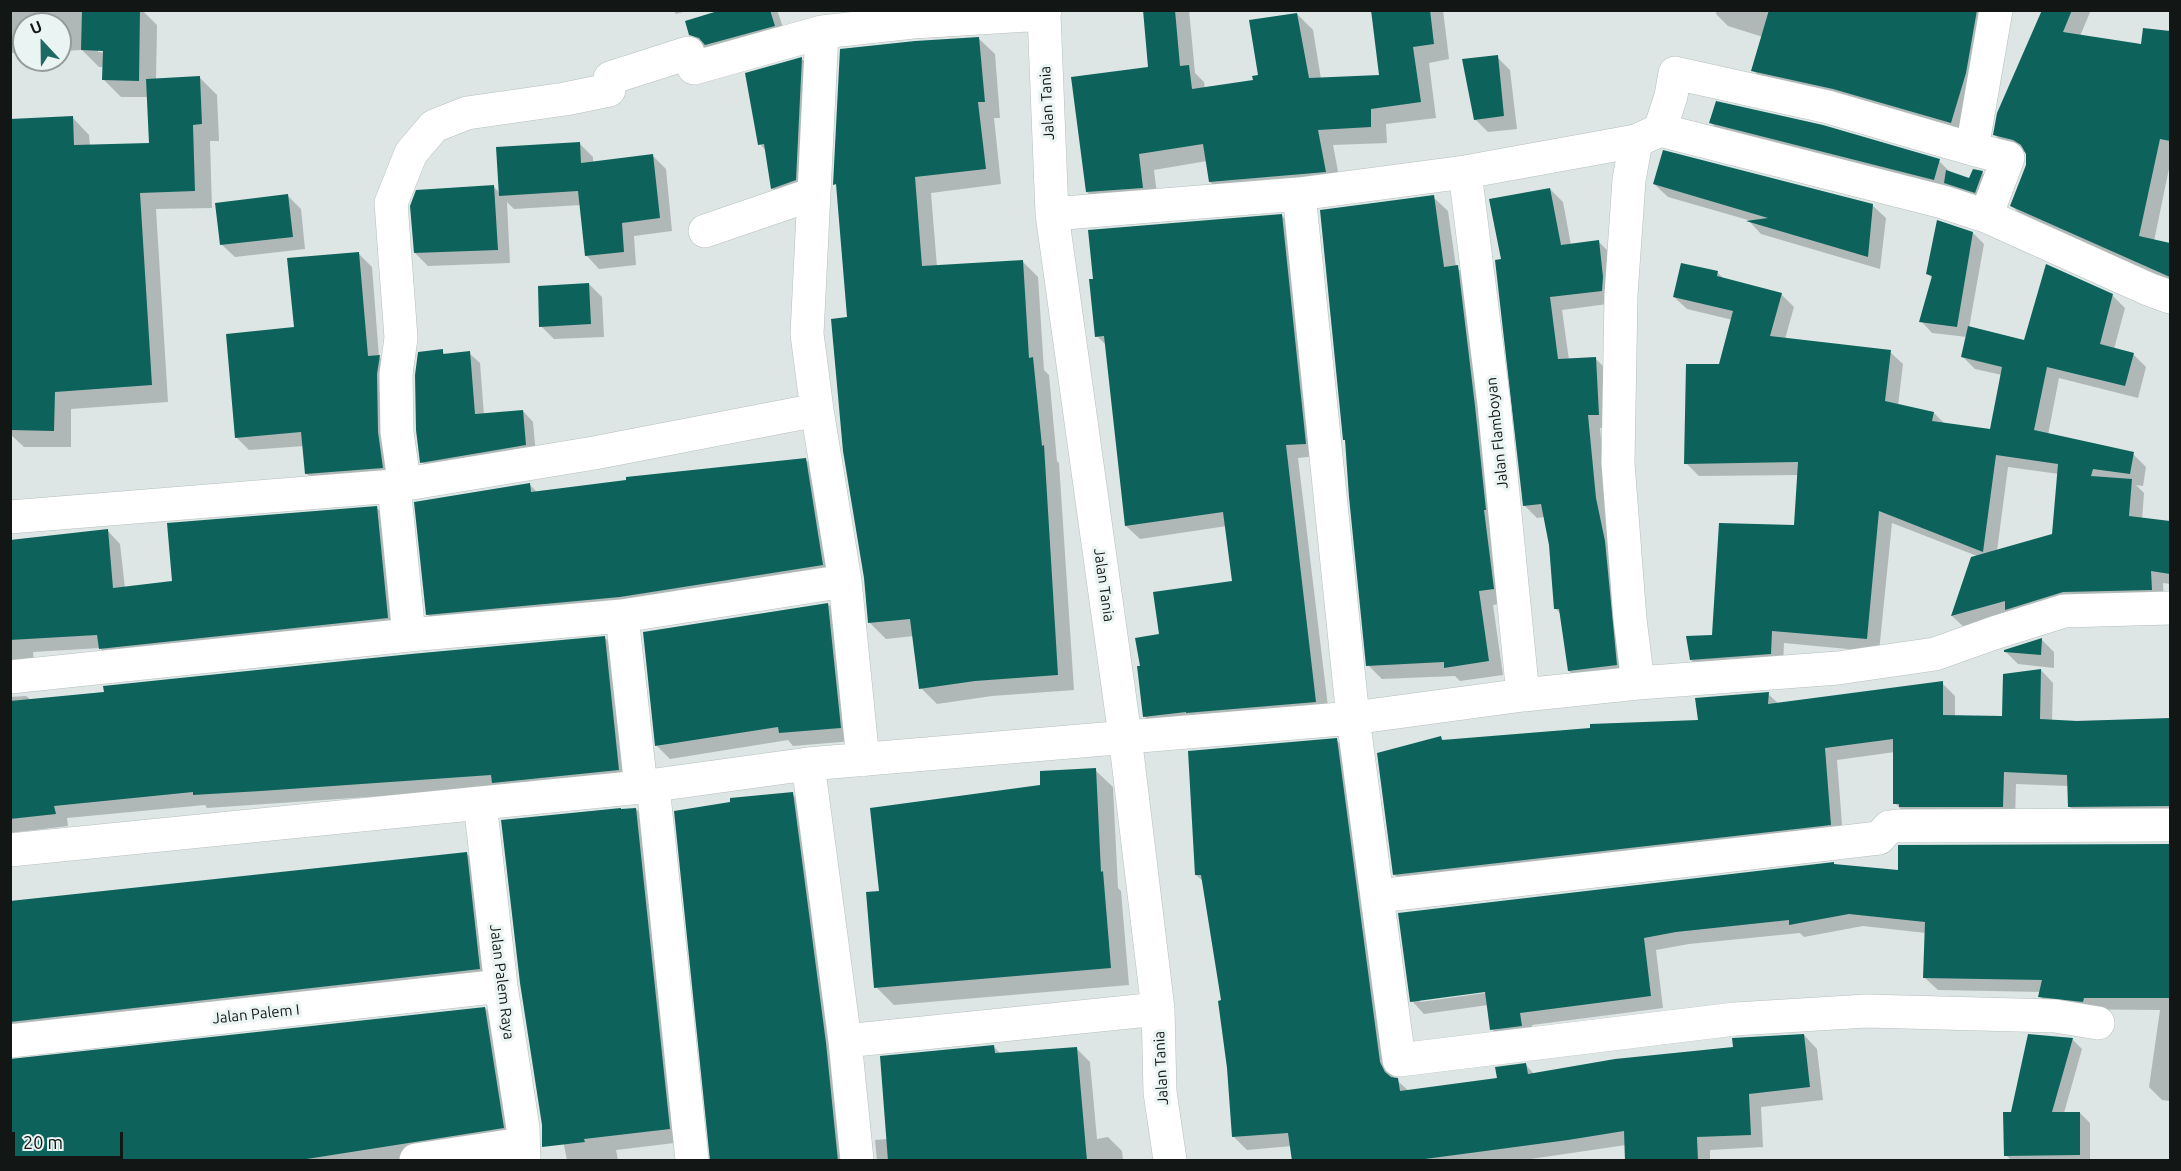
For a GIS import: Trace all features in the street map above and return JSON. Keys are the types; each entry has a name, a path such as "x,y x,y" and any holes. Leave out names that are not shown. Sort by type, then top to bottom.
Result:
{"street":[{"path":"1972,149 1996,10"},
{"path":"409,635 394,486 403,474 397,432 396,374 400,338 391,203 411,153 434,126 467,113 565,99 609,90 610,78 688,52 694,68 822,32 1044,12"},
{"name":"Jalan Tania","path":"1044,12 1052,214 1125,736 1158,1009 1160,1092 1170,1161"},
{"path":"822,32 807,334 845,581 863,760"},
{"path":"1638,683 1630,619 1618,463 1621,296 1629,180 1648,136 1671,96 1675,73 1828,107 2008,158 1986,216"},
{"path":"1052,214 1299,194 1465,172 1648,136 1931,200 1986,216 2170,297"},
{"name":"Jalan Flamboyan","path":"1465,172 1494,404 1523,695"},
{"path":"705,231 813,194"},
{"path":"1299,194 1353,718 1399,1060 1735,1019 1855,1012 2055,1016 2098,1023"},
{"path":"10,518 394,486 594,453 817,410"},
{"path":"10,677 409,635 622,616 845,581"},
{"path":"10,850 647,786 808,764 1353,718 1523,695 1638,683 1838,668 1935,654 2064,611 2170,608"},
{"path":"622,616 647,786 692,1161"},
{"path":"808,764 845,1041 857,1161"},
{"name":"Jalan Palem Raya","path":"480,802 501,986 523,1128 523,1152"},
{"path":"1378,896 1879,838 1889,827 1897,826 2170,825"},
{"name":"Jalan Palem I","path":"10,1041 501,986"},
{"path":"845,1041 1158,1009"},
{"path":"416,1161 523,1152"}],"building":[{"path":"82,10 140,10 139,81 102,80 103,51 81,50"},
{"path":"721,10 770,10 775,26 705,45 699,38 689,35 685,21"},
{"path":"1143,10 1175,10 1180,66 1189,65 1192,89 1253,80 1252,76 1258,75 1249,20 1297,13 1309,78 1379,75 1371,10 1430,10 1434,44 1413,47 1421,102 1371,109 1371,127 1318,130 1326,172 1209,182 1203,144 1139,154 1143,188 1086,192 1071,77 1148,67"},
{"path":"1769,10 1977,10 1966,73 1951,123 1833,89 1751,71"},
{"path":"2042,10 2072,10 2063,32 2141,44 2143,28 2170,31 2170,141 2160,139 2139,236 2170,243 2170,277 2010,206 2026,165 2026,154 2021,145 2013,140 1993,135 1997,113"},
{"path":"979,37 985,102 978,102 986,169 915,177 922,266 1023,260 1029,358 1033,357 1042,446 1044,445 1058,675 975,681 919,689 910,619 868,623 864,578 843,451 831,319 847,317 836,184 833,185 840,49"},
{"path":"1498,55 1504,116 1474,120 1462,59"},
{"path":"802,57 796,180 771,189 764,144 758,145 745,73"},
{"path":"200,76 202,124 193,125 195,191 140,193 152,385 55,392 54,431 10,430 10,119 73,116 74,145 149,143 146,79"},
{"path":"1716,101 1823,125 1940,159 1934,180 1709,123"},
{"path":"580,142 581,163 653,154 660,218 622,223 624,252 585,256 578,191 499,196 496,147"},
{"path":"1663,150 1873,204 1868,257 1746,221 1768,218 1653,184"},
{"path":"1973,169 1983,171 1975,193 1944,183 1946,170 1969,178"},
{"path":"494,185 498,250 414,253 410,206 416,190"},
{"path":"1550,188 1561,245 1599,240 1603,277 1602,291 1550,297 1558,359 1596,357 1599,415 1588,415 1596,498 1605,541 1617,665 1568,671 1559,609 1554,609 1549,545 1541,504 1523,506 1495,260 1501,259 1489,199"},
{"path":"288,194 293,237 220,245 215,203"},
{"path":"1434,195 1444,267 1458,265 1475,406 1494,589 1479,591 1489,661 1444,668 1444,662 1366,666 1320,210"},
{"path":"1282,214 1306,444 1286,445 1316,702 1143,717 1137,666 1140,666 1135,638 1159,634 1153,592 1232,581 1223,512 1125,526 1104,336 1095,337 1089,279 1093,279 1088,230"},
{"path":"1937,220 1973,232 1957,327 1919,322 1932,276 1926,274"},
{"path":"359,252 368,356 380,355 377,374 378,432 383,468 305,474 301,432 235,438 226,334 294,327 287,258"},
{"path":"1681,263 1718,271 1717,276 1782,293 1770,336 1891,350 1885,401 1934,412 1932,421 1990,429 2002,367 1961,357 1968,326 2024,340 2046,264 2113,294 2100,344 2134,353 2125,386 2047,367 2034,430 2134,452 2130,474 2093,469 2091,476 2132,479 2129,516 2170,521 2170,574 2151,571 2152,590 2063,592 2005,610 2005,601 1951,616 1971,557 2052,534 2058,464 1996,455 1983,552 1879,511 1867,639 1772,631 1771,654 1690,660 1686,636 1712,635 1719,523 1794,525 1798,462 1684,464 1686,364 1719,364 1733,311 1673,297"},
{"path":"589,283 591,324 539,327 538,286"},
{"path":"443,349 443,354 470,351 475,414 523,410 526,445 420,463 416,430 415,375 418,352"},
{"path":"806,458 823,565 620,597 426,615 414,502 530,483 531,492 626,480 626,477"},
{"path":"377,506 388,618 99,649 97,635 10,640 10,540 108,529 113,588 172,581 167,523"},
{"path":"828,603 841,728 779,733 778,727 655,746 643,632"},
{"path":"605,636 619,770 492,783 491,775 193,795 193,792 54,806 56,814 10,819 10,701 104,692 103,686"},
{"path":"2042,638 2041,655 2004,652 2004,650"},
{"path":"2041,669 2040,719 2077,721 2170,718 2170,806 2068,807 2067,775 2004,772 2003,807 1899,807 1899,804 1893,804 1893,739 1825,748 1831,825 1393,875 1377,753 1441,736 1442,740 1590,728 1590,724 1698,720 1695,698 1769,692 1768,704 1943,681 1943,715 2002,716 2003,674"},
{"path":"1337,738 1380,1062 1385,1072 1391,1077 1398,1078 1400,1091 1497,1078 1495,1067 1526,1063 1528,1074 1615,1059 1733,1047 1732,1038 1804,1034 1810,1087 1749,1094 1751,1135 1697,1137 1698,1161 1625,1161 1624,1131 1410,1161 1292,1161 1288,1133 1232,1137 1227,1068 1218,1001 1221,1000 1201,875 1195,875 1188,751"},
{"path":"1096,768 1101,872 1103,871 1111,968 874,988 866,892 879,891 870,808 1040,785 1040,771"},
{"path":"793,792 826,1043 838,1161 710,1161 674,811 730,802 730,798"},
{"path":"636,808 670,1129 584,1139 585,1142 542,1147 542,1125 520,983 501,820"},
{"path":"2170,844 2170,998 2084,998 2083,1002 2038,997 2042,980 1923,978 1925,922 1849,914 1789,925 1789,920 1676,932 1644,938 1651,996 1520,1013 1522,1026 1490,1030 1485,992 1410,1002 1398,913 1834,862 1834,864 1898,870 1898,845"},
{"path":"467,852 480,969 10,1022 10,901"},
{"path":"485,1007 504,1128 294,1161 10,1161 10,1059"},
{"path":"2028,1034 2073,1038 2052,1112 2080,1112 2080,1155 2004,1156 2003,1112 2011,1112"},
{"path":"994,1045 995,1053 1077,1047 1087,1161 888,1161 880,1056"}]}
